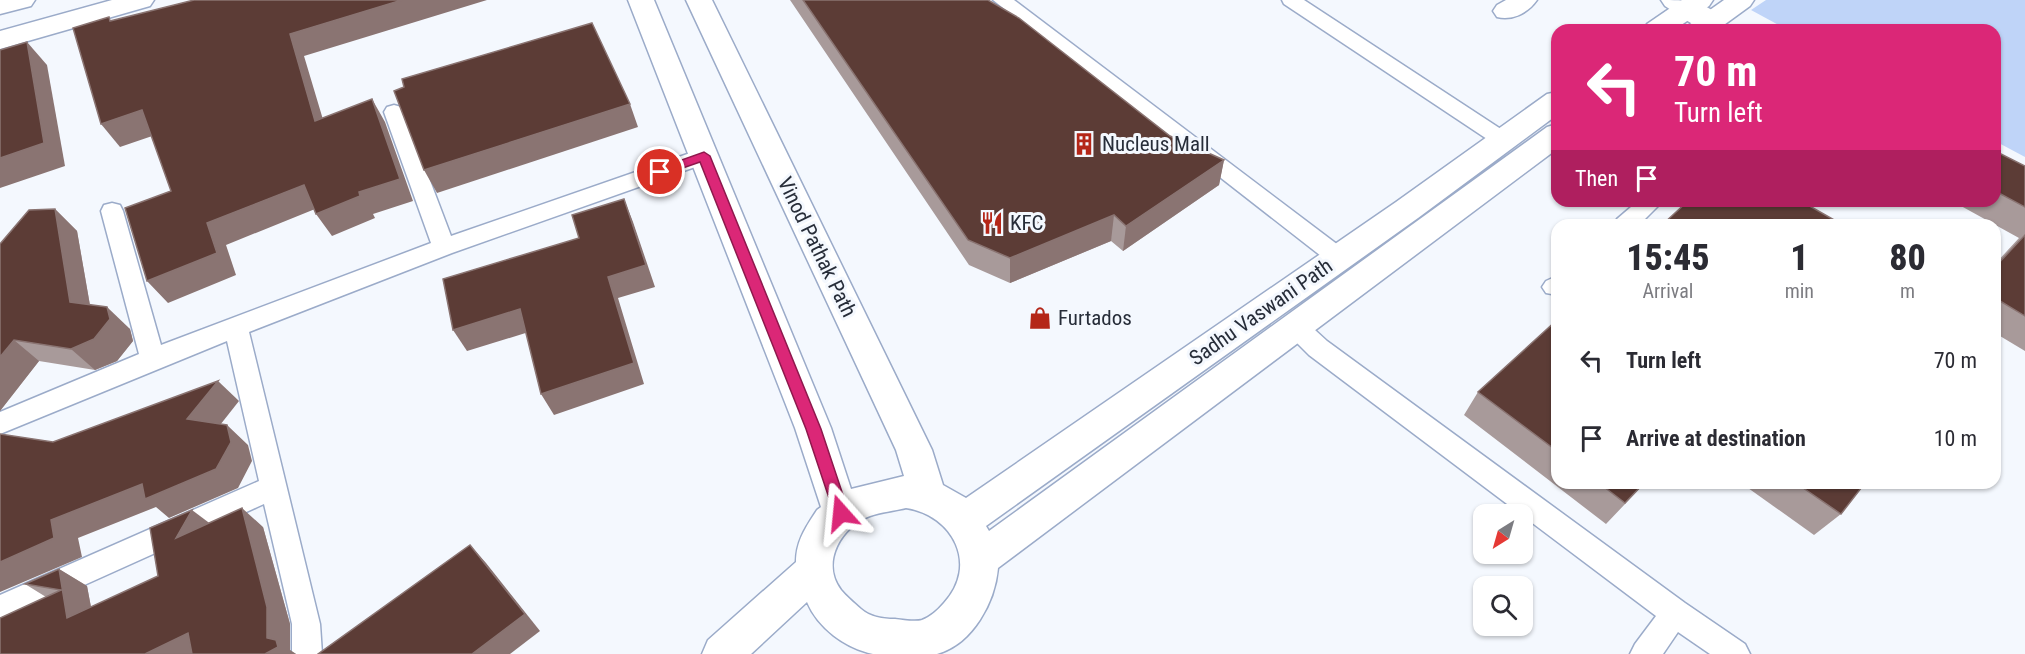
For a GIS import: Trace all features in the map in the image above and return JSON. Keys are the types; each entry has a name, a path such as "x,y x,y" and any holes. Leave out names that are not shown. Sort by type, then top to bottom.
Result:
{"main road":[{"path":"0,6 22,0"},
{"path":"0,40 141,0"},
{"path":"641,0 813,429 841,513"},
{"name":"Vinod Pathak Path","path":"699,0 914,450 928,496"},
{"path":"1669,24 1694,12 1741,0"},
{"name":"Sadhu Vaswani Path","path":"963,521 1551,105"},
{"name":"Sadhu Vaswani Path","path":"979,560 1551,138"},
{"path":"906,492 928,496 947,506 963,521 975,539 979,560 977,583 968,603 941,645 854,648 825,614 815,594 812,572 815,550 826,530 841,513 861,501 883,494 906,492"},
{"path":"722,654 812,572"}],"lane":[{"path":"1002,0 1338,257"},
{"path":"1292,0 1503,140"},
{"path":"394,112 444,247"},
{"path":"0,423 153,359 444,247 704,156"},
{"path":"1632,219 1645,207"},
{"path":"112,211 153,359"},
{"path":"237,326 306,624 308,654"},
{"path":"1295,326 1327,355 1675,613 1736,654"},
{"path":"0,609 273,487"},
{"path":"1644,654 1675,613"}],"shaded area":[{"path":"1766,0 2025,0 2025,157 2001,144 2001,24 1777,24 1751,10"}],"building":[{"path":"194,0 402,0 290,34 315,121 372,99 400,179 359,192 360,196 316,214 304,185 207,223 217,253 147,281 125,208 171,191 142,110 101,124 73,28 109,17 110,21"},
{"name":"Nucleus Mall","path":"803,0 988,0 1019,18 1170,136 1224,160 1126,226 1114,215 1010,258 968,240"},
{"path":"592,23 630,104 424,170 394,91 404,87 402,79"},
{"path":"27,42 44,143 0,158 0,50"},
{"path":"2001,154 2025,166 2025,207 2001,194"},
{"path":"624,199 646,265 608,277 634,363 541,394 520,309 453,330 443,279 579,238 572,215"},
{"path":"1682,207 1812,207 1832,219 1668,219"},
{"path":"55,209 70,302 107,307 110,319 94,339 71,349 14,340 0,357 0,244 29,210"},
{"path":"2025,235 2025,316 2001,302 2001,261"},
{"path":"1551,325 1551,447 1478,392"},
{"path":"218,381 187,419 227,425 231,442 216,469 145,499 142,484 51,520 54,538 0,562 0,434 53,442"},
{"path":"1607,489 1638,489 1625,503"},
{"path":"1805,489 1860,489 1841,514"},
{"path":"242,508 267,607 267,638 276,640 278,647 265,654 192,654 188,633 145,654 0,654 0,618 61,590 25,584 59,569 67,618 158,576 150,528 192,510 176,538"},
{"path":"470,545 525,614 472,654 318,654"}],"place":[{"name":"Nucleus Mall","path":"1084,144"},
{"name":"KFC","path":"992,223"},
{"name":"Furtados","path":"1040,318"}],"route":[{"path":"660,172 704,156 813,429 841,513"}]}
